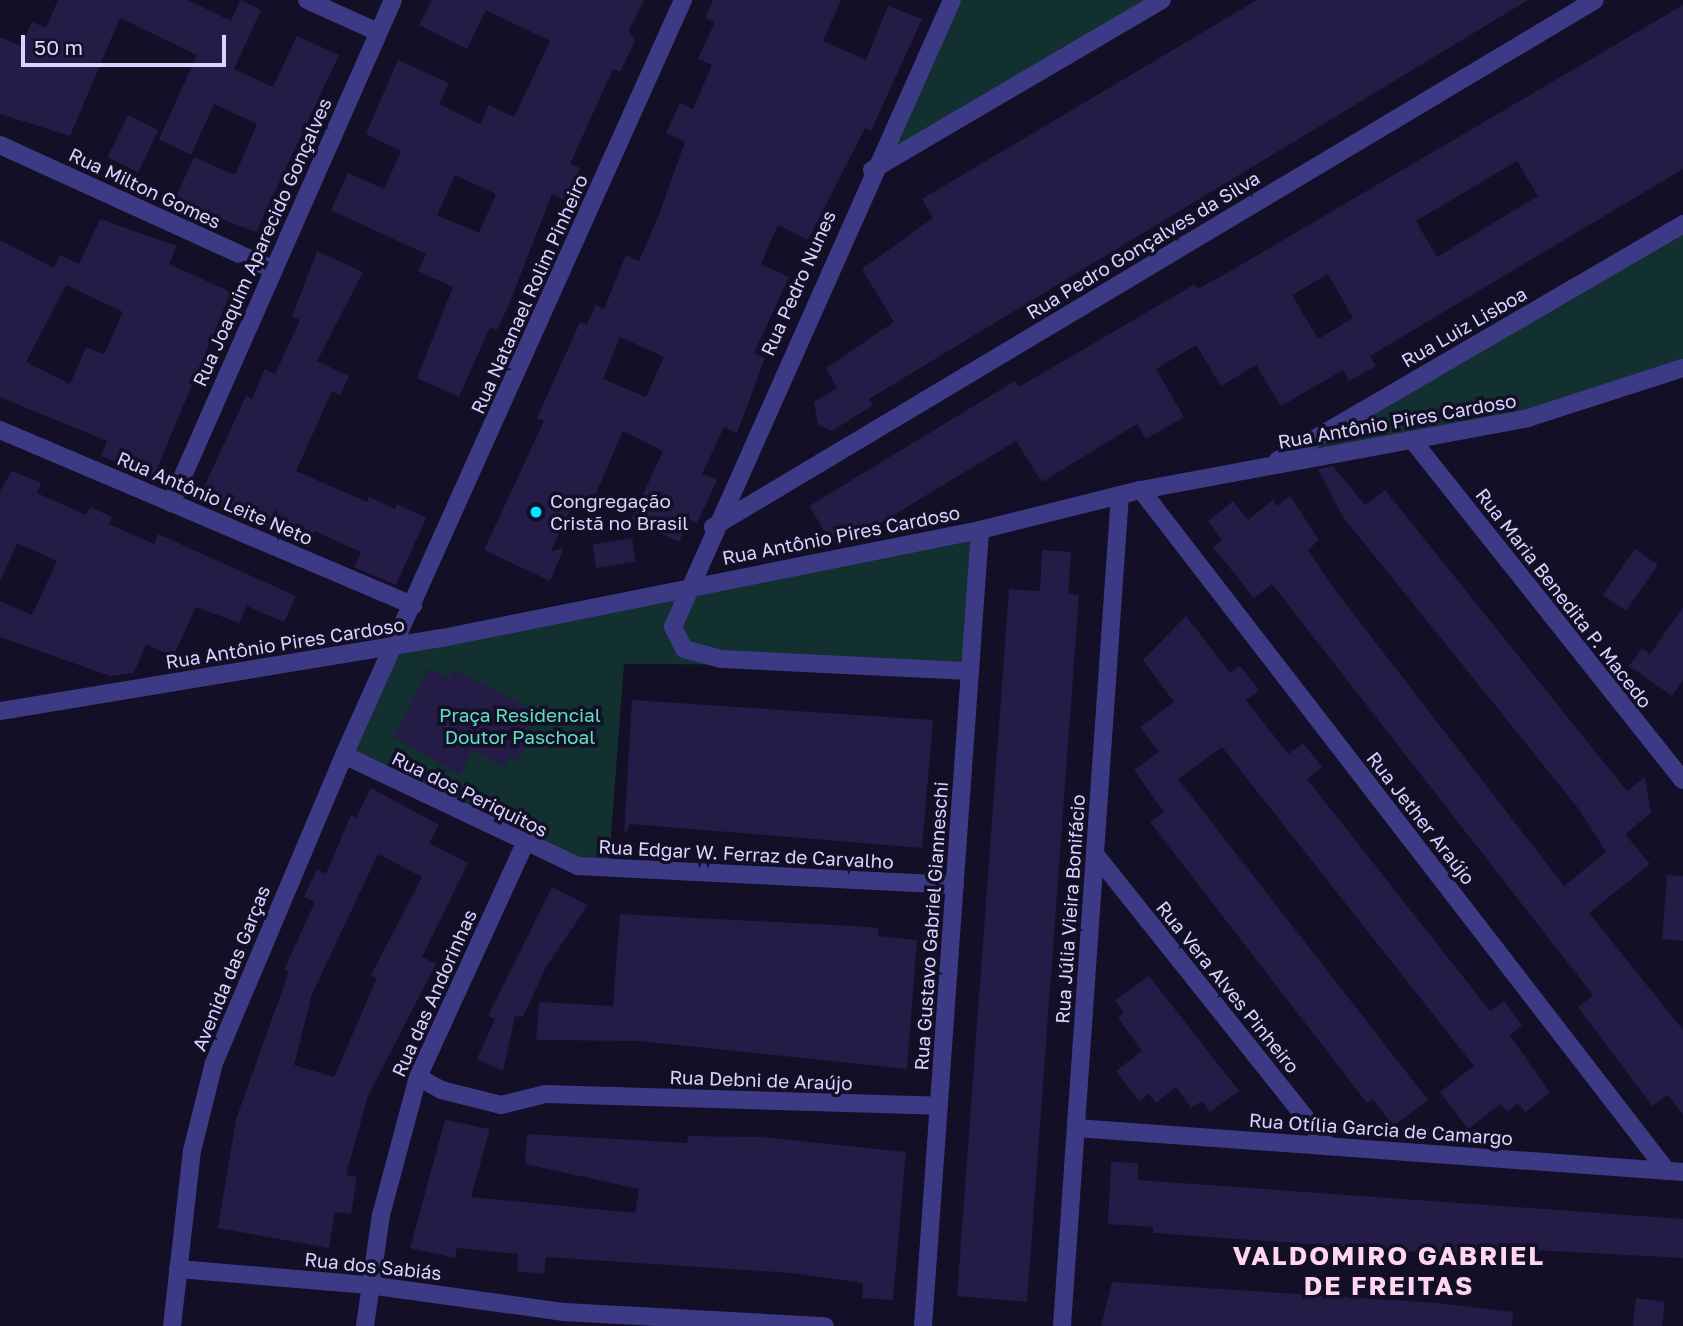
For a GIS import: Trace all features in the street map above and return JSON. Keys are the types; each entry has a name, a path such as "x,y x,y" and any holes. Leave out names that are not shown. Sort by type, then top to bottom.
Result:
{"street":[{"path":"307,0 378,32"},
{"name":"Rua Joaquim Aparecido Gonçalves","path":"171,503 393,0"},
{"name":"Rua Natanael Rolim Pinheiro","path":"395,646 683,0"},
{"path":"872,170 1162,0"},
{"name":"Rua Pedro Gonçalves da Silva","path":"713,527 1595,0"},
{"name":"Rua Pedro Nunes","path":"950,1 687,585 673,628 693,654 970,671"},
{"name":"Rua Milton Gomes","path":"0,145 272,269"},
{"name":"Rua Luiz Lisboa","path":"1267,466 1683,224"},
{"name":"Rua Antônio Pires Cardoso","path":"0,711 395,646 687,585 980,530 1141,490 1413,441 1574,406 1683,368"},
{"name":"Rua Antônio Leite Neto","path":"0,430 413,605"},
{"name":"Rua Maria Benedita P. Macedo","path":"1413,441 1683,780"},
{"name":"Rua Jether Araújo","path":"1141,490 1675,1172"},
{"name":"Rua Júlia Vieira Bonifácio","path":"1062,1326 1119,495"},
{"name":"Rua Gustavo Gabriel Gianneschi","path":"923,1326 980,530"},
{"name":"Avenida das Garças","path":"172,1326 192,1151 214,1063 344,755 395,646"},
{"name":"Rua dos Periquitos","path":"344,755 524,845 578,866"},
{"name":"Rua das Andorinhas","path":"365,1326 369,1285 393,1160 418,1077 524,845"},
{"name":"Rua Vera Alves Pinheiro","path":"1095,854 1328,1146"},
{"name":"Rua Edgar W. Ferraz de Carvalho","path":"578,866 955,885"},
{"name":"Rua Debni de Araújo","path":"418,1077 441,1090 501,1105 546,1094 939,1106"},
{"name":"Rua Otília Garcia de Camargo","path":"1076,1128 1675,1172"},
{"name":"Rua dos Sabiás","path":"178,1269 369,1285 563,1319 825,1326"}],"green space":[{"path":"962,0 1147,0 887,154"},
{"path":"1683,224 1683,365 1605,396 1289,453"},
{"name":"Praça Residencial Doutor Paschoal","path":"975,536 966,666 624,664 609,863 580,858 352,752 401,650"}],"building":[{"path":"58,0 188,0 231,21 240,0 261,10 234,69 273,87 297,36 339,55 256,232 174,201 194,157 235,175 257,124 214,104 191,155 159,139 197,55 120,18 70,136 0,114 0,37 21,46 32,22 46,28"},
{"path":"432,0 644,0 629,30 635,41 620,72 613,69 570,164 580,168 565,200 552,194 508,307 497,330 490,327 459,397 417,378 453,287 418,271 426,254 331,210 348,173 384,189 401,151 366,134 398,60 449,83 439,104 480,124 489,105 514,117 550,41 486,10 467,49 419,25","holes":["455,175 496,194 479,233 437,215"]},
{"path":"713,0 841,0 823,41 866,60 888,6 922,19 871,131 865,128 808,240 778,225 761,264 789,277 754,353 765,358 737,433 724,427 702,474 717,480 697,523 689,519 679,542 631,520 663,451 623,431 587,514 577,496 551,551 564,548 550,581 484,550 544,421 537,418 580,322 587,325 596,305 604,309 626,255 639,261 658,217 685,142 666,133 680,103 693,109 712,65 698,59 715,22 705,18","holes":["620,337 664,357 646,397 603,379"]},
{"path":"1257,0 1528,0 869,399 873,405 832,431 818,425 814,402 837,388 826,368 894,322 862,269 933,218 922,199"},
{"path":"1683,5 1683,169 1370,356 1376,366 1349,381 1343,370 1281,406 1256,365 1221,386 1196,345 1156,369 1184,417 1146,439 1137,424 1042,482 1016,441 869,530 830,540 809,506 1015,381 1019,387 1195,284 1198,289","holes":["1517,161 1538,196 1437,257 1416,221","1328,274 1353,318 1318,339 1292,295"]},
{"path":"128,115 159,130 138,172 107,157"},
{"path":"100,219 177,246 169,264 231,292 153,478 101,456 107,441 0,397 0,240 54,268 60,255 79,264","holes":["66,285 123,312 104,354 86,347 70,384 26,362"]},
{"path":"317,251 363,272 317,361 349,376 340,395 332,391 296,471 367,502 369,497 395,509 397,504 426,518 396,585 354,567 361,552 314,531 308,546 200,496 246,396 252,399 265,369 275,374 300,320 292,317"},
{"path":"1333,466 1365,505 1385,490 1627,791 1645,777 1651,813 1625,834 1650,864 1589,913 1683,1030 1683,1115 1668,1095 1652,1106 1578,1007 1593,995 1272,584 1254,598 1213,547 1222,540 1208,521 1233,501 1248,520 1273,500 1277,506 1290,496 1319,540 1308,550 1335,590 1564,886 1606,852 1578,808 1343,517 1318,469"},
{"path":"12,471 41,483 37,493 86,515 90,507 112,517 109,524 154,544 158,534 296,596 284,622 247,606 239,623 196,607 173,657 146,644 134,673 110,676 0,637 0,601 32,615 57,561 17,543 0,582 0,491"},
{"path":"632,538 636,562 596,568 592,544"},
{"path":"1635,549 1658,565 1626,611 1603,595"},
{"path":"1042,550 1071,552 1068,594 1079,595 1027,1302 957,1296 1009,589 1040,591"},
{"path":"1683,607 1683,680 1672,696 1629,666 1642,648 1650,654"},
{"path":"1186,616 1230,673 1240,666 1259,690 1246,700 1288,754 1303,743 1322,767 1307,779 1490,1011 1504,1001 1522,1025 1510,1035 1550,1093 1525,1112 1518,1103 1507,1112 1501,1104 1468,1129 1440,1092 1474,1066 1222,747 1178,779 1428,1100 1393,1126 1373,1099 1367,1103 1150,822 1164,812 1134,770 1159,752 1140,727 1174,702 1143,660"},
{"path":"429,668 449,678 453,669 534,710 525,727 533,731 518,760 511,756 505,767 472,750 460,775 394,737"},
{"path":"632,700 933,720 922,848 630,824 624,835"},
{"path":"371,788 439,825 429,843 468,863 422,957 436,964 368,1096 346,1175 357,1177 351,1214 335,1212 329,1248 218,1228 236,1119 289,972 284,970 315,902 304,897 317,869 326,874 351,815 356,818","holes":["378,854 422,877 371,975 377,978 334,1077 294,1065 312,994"]},
{"path":"1667,875 1683,876 1683,941 1662,939"},
{"path":"552,887 588,905 546,967 523,1017 515,1016 503,1071 477,1059 495,1019 488,1016"},
{"path":"620,914 879,928 878,936 917,940 907,1069 639,1041 536,1040 539,1002 613,1006"},
{"path":"1149,976 1239,1091 1210,1112 1202,1101 1191,1108 1176,1087 1156,1103 1149,1094 1139,1101 1116,1071 1142,1051 1118,1018 1124,1013 1115,1000"},
{"path":"445,1120 490,1129 471,1197 635,1213 639,1189 525,1164 527,1134 687,1143 688,1136 761,1137 906,1152 893,1300 862,1298 863,1283 791,1273 546,1257 544,1274 517,1271 518,1254 457,1248 455,1258 410,1248"},
{"path":"1111,1162 1138,1163 1138,1180 1683,1219 1683,1258 1514,1249 1513,1256 1477,1256 1153,1233 1153,1227 1108,1224"},
{"path":"1112,1282 1438,1303 1513,1312 1512,1326 1101,1326"},
{"path":"1636,1298 1665,1302 1662,1326 1633,1326"}],"place":[{"name":"Congregação Cristã no Brasil","path":"536,512"}],"district":[{"name":"VALDOMIRO GABRIEL DE FREITAS","path":"1389,1271"}]}
